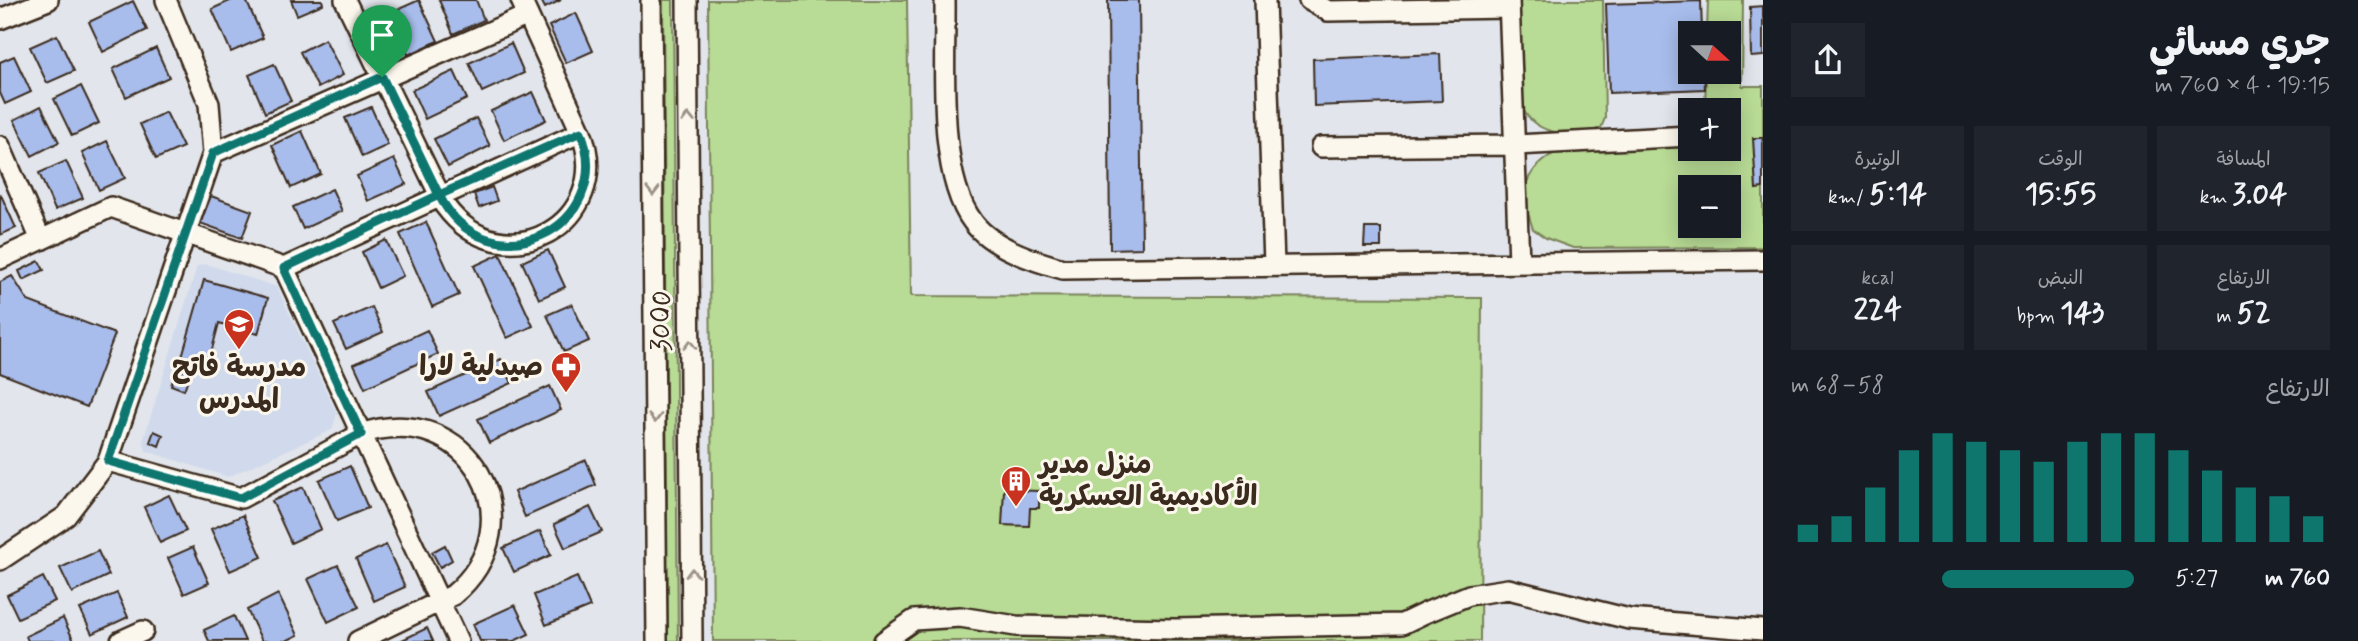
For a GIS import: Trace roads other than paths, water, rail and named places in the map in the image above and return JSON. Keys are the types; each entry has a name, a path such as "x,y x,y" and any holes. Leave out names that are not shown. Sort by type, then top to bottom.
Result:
{"street":[{"path":"0,19 48,0"},
{"path":"0,560 66,516 108,461 213,153 209,104 166,0"},
{"path":"213,153 382,77 525,7 586,144 588,168 583,193 571,214 542,237 518,243 482,237 471,232 452,216 439,195 382,77 345,0"},
{"name":"3000","path":"651,0 657,641"},
{"name":"3000","path":"687,0 692,641"},
{"path":"945,0 947,145 957,191 973,223 999,244 1031,260 1063,269 1763,260"},
{"path":"1265,0 1274,265"},
{"path":"1308,0 1328,11 1509,4 1519,262"},
{"path":"0,260 111,207 284,268 581,132"},
{"path":"1321,147 1514,145 1678,137"},
{"path":"0,146 41,240"},
{"path":"284,268 458,641"},
{"path":"108,461 241,498 361,434 389,426 410,427 444,438 461,451 483,479 491,507 490,536 486,550 477,569 464,586 440,603 358,641"},
{"path":"884,641 914,620 961,617 1016,625 1175,629 1402,624 1469,595 1508,589 1629,620 1763,630"},
{"path":"121,641 143,631"}],"place":[{"name":"مدرسة فاتح المدرس","path":"239,351"},
{"name":"صيدلية لارا","path":"566,394"},
{"name":"منزل مدير الأكاديمية العسكرية","path":"1016,508"}]}
